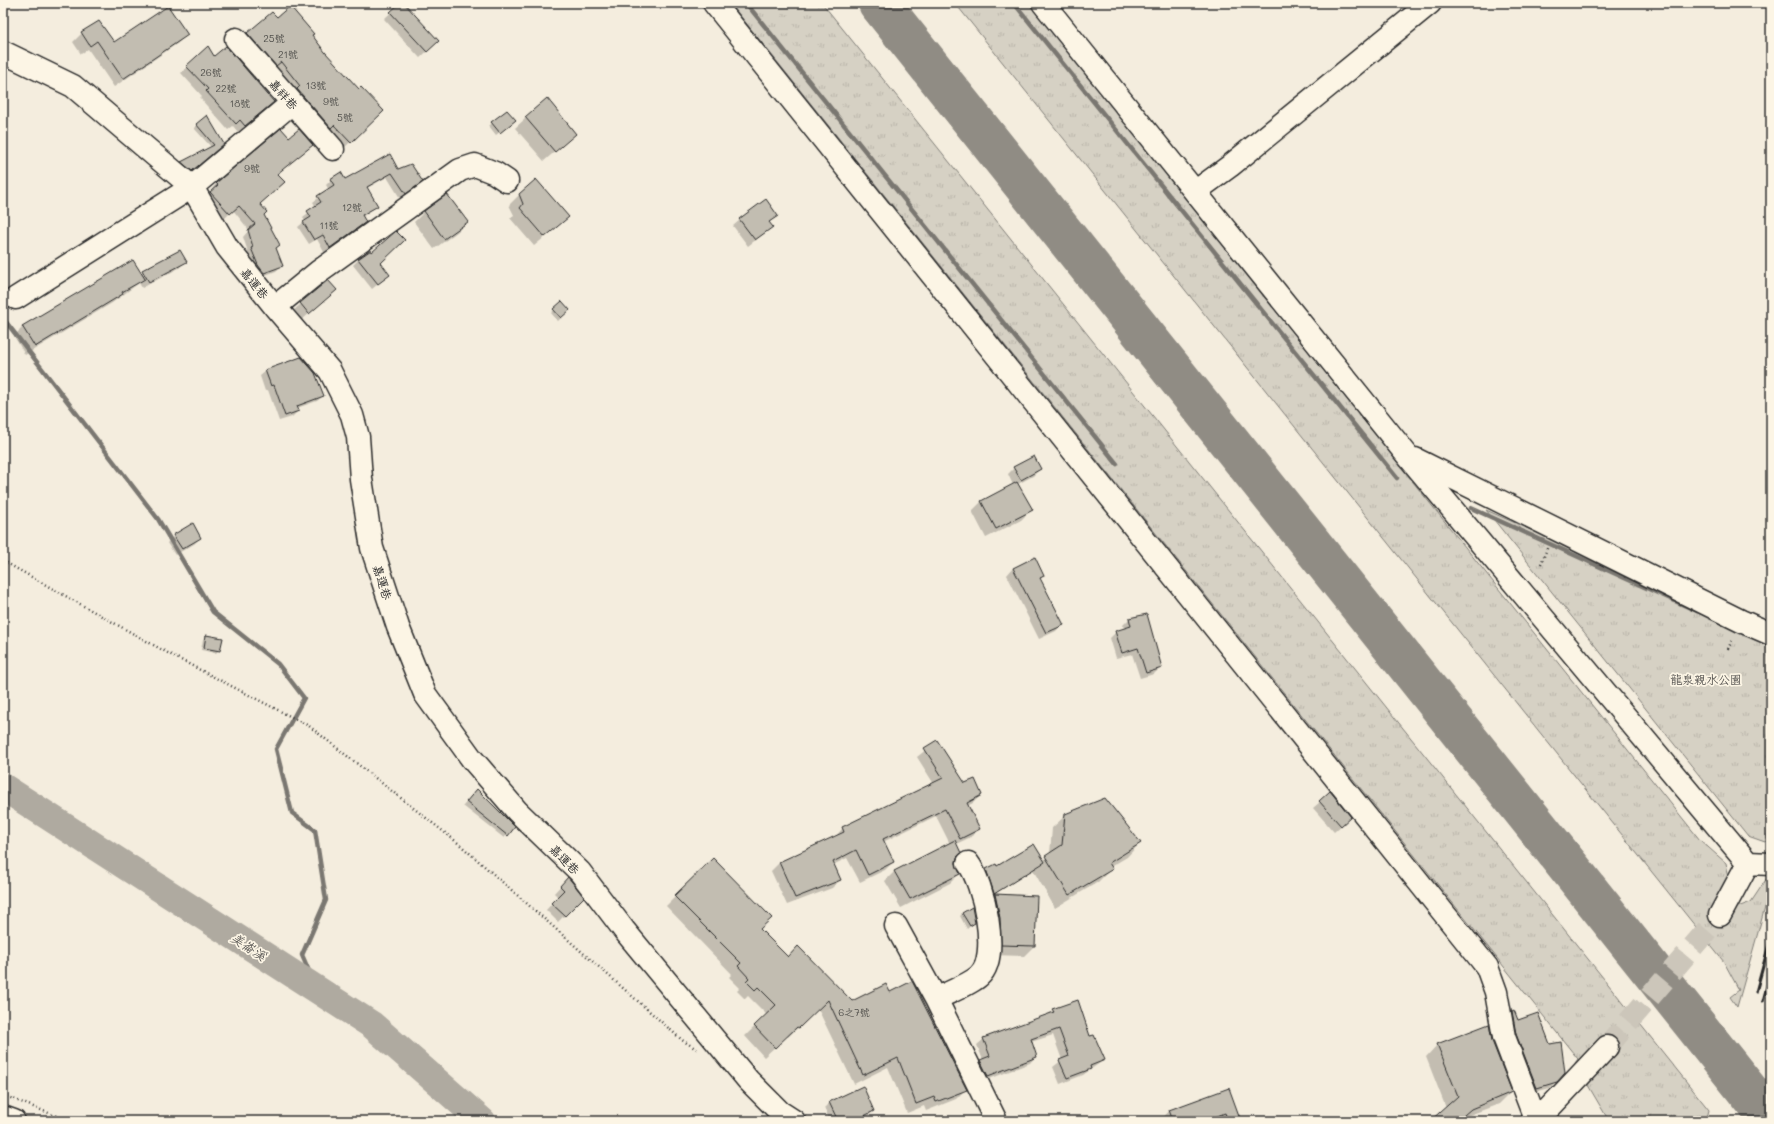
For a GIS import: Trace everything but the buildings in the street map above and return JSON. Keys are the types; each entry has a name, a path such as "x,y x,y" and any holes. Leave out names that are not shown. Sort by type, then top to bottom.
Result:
{"street":[{"path":"714,3 1487,966 1496,992 1504,1037 1537,1121 1607,1047"},
{"path":"1043,3 1196,191 1407,455 1748,863 1771,864"},
{"path":"1196,191 1230,166 1430,3"},
{"name":"嘉祥巷","path":"236,39 333,149"},
{"name":"嘉運巷","path":"3,52 73,86 192,187 226,247 274,307 330,371 352,415 358,437 361,479 372,548 398,627 425,694 472,759 517,811 580,872 624,930 748,1080 780,1112 794,1121"},
{"path":"16,298 192,187 292,103"},
{"path":"274,307 318,272 460,170 474,166 495,173 507,181"},
{"path":"1407,455 1734,618 1771,634"},
{"path":"936,999 980,976 986,965 990,940 986,908 968,863"},
{"path":"1720,915 1748,863"},
{"path":"896,926 936,999 996,1121"},
{"path":"3,1117 14,1121"}],"path":[{"path":"3,561 175,657 309,726 458,843 682,1040 702,1052"},
{"path":"3,1095 69,1121"}],"green space":[{"path":"730,3 822,3 1709,1110 1706,1121 1609,1121 1575,1063 1578,1059"},
{"path":"955,3 1029,3 1700,840 1726,863 1735,908 1751,902 1771,872 1771,886 1737,1007 1730,997 1739,990 1724,962"},
{"name":"龍泉親水公園","path":"1486,510 1771,636 1771,822 1765,842 1748,836"}],"waterway":[{"path":"746,3 1117,464"},
{"path":"1014,3 1397,478"},
{"path":"3,318 158,519 213,612 278,664 304,698 276,749 292,813 315,830 326,900 302,955 317,990"},
{"path":"1471,508 1697,611"},
{"name":"美崙溪","path":"3,787 372,1025 482,1121"}],"taxiway":[{"path":"879,3 1771,1120"}],"tunnel":[{"path":"1607,1047 1720,915"}],"railway":[{"path":"1756,992 1771,937"},
{"path":"1763,1001 1771,970"},
{"path":"1770,1009 1771,1004"}]}
